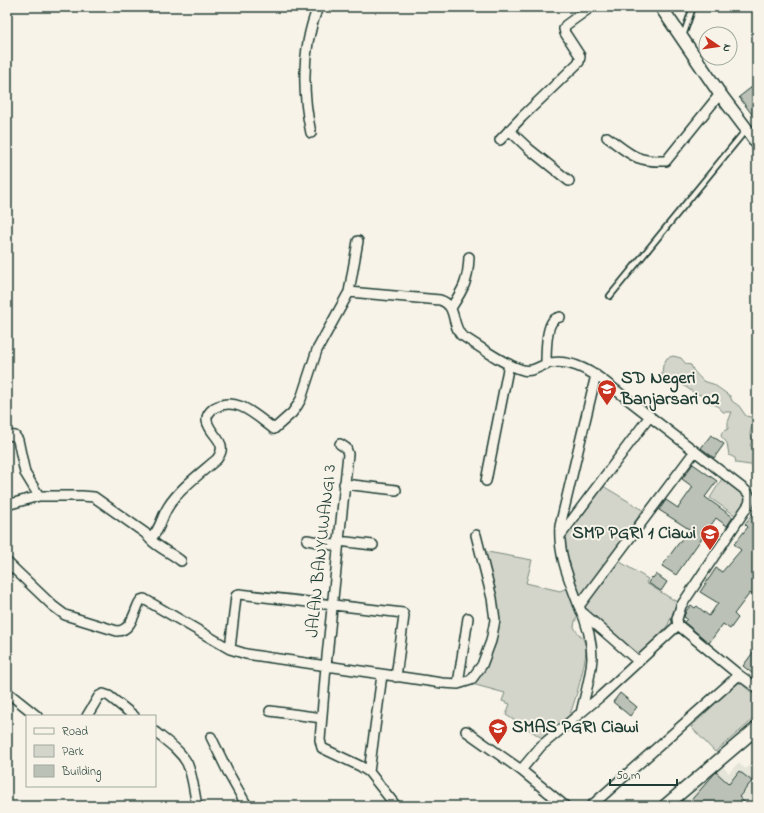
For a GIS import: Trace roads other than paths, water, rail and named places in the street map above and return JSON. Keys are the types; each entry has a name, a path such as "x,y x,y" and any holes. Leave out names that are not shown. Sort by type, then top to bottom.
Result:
{"main road":[{"path":"661,7 720,94 756,140"},
{"path":"665,806 757,728"}],"street":[{"path":"311,133 306,112 304,84 305,59 313,20 318,7"},
{"path":"500,140 579,62 580,56 564,29 566,24 590,7"},
{"path":"607,137 639,159 652,162 666,161 720,94"},
{"path":"509,130 569,181"},
{"path":"150,539 155,535 168,507 177,495 217,459 220,454 221,448 219,441 209,426 207,419 208,414 212,409 221,405 233,404 243,406 274,429 294,410 301,399 317,350 349,292 358,241"},
{"path":"451,308 464,288 467,279 469,257"},
{"path":"349,292 440,300 448,304 451,308 458,331 461,335 509,364 528,370 534,370 546,364 560,362 577,366 596,375 745,490 748,493 750,500 749,504 681,606 677,619 678,625 757,688"},
{"path":"546,364 546,347 550,325 553,320 560,317"},
{"path":"486,481 509,364"},
{"path":"581,713 592,658 590,642 581,610 562,557 559,536 562,513 596,375"},
{"path":"559,536 650,416"},
{"path":"7,435 15,436 18,440 26,473 39,496"},
{"name":"JALAN BANYUWANGI 3","path":"340,444 346,448 348,454 338,543 320,740 322,748 360,766 369,772"},
{"path":"581,610 695,451"},
{"path":"344,484 396,490"},
{"path":"7,505 39,496 82,496 94,498 145,533 154,544 169,552 181,561"},
{"path":"7,562 53,606 65,615 117,631 122,631 127,628 139,603 144,599 230,649 254,656 442,684 458,684 470,680 477,674 482,665 494,630 494,610 492,598 476,535"},
{"path":"307,540 373,544"},
{"path":"230,649 237,594 403,613 396,677"},
{"path":"581,610 638,661"},
{"path":"458,684 468,618"},
{"path":"520,770 541,746 581,713 678,625"},
{"path":"382,675 369,772 396,806"},
{"path":"591,806 739,675"},
{"path":"7,692 36,715"},
{"path":"88,715 99,696 103,694 109,696 133,715"},
{"path":"270,711 322,718"},
{"path":"466,731 520,770 565,806"},
{"path":"156,733 176,749 186,762 197,806"},
{"path":"211,737 247,806"}],"lane":[{"path":"682,37 693,7"},
{"path":"610,296 746,129"}],"place":[{"name":"SD Negeri Banjarsari 02","path":"607,406"},
{"name":"SMP PGRI 1 Ciawi","path":"710,551"},
{"name":"SMAS PGRI Ciawi","path":"498,745"}]}
